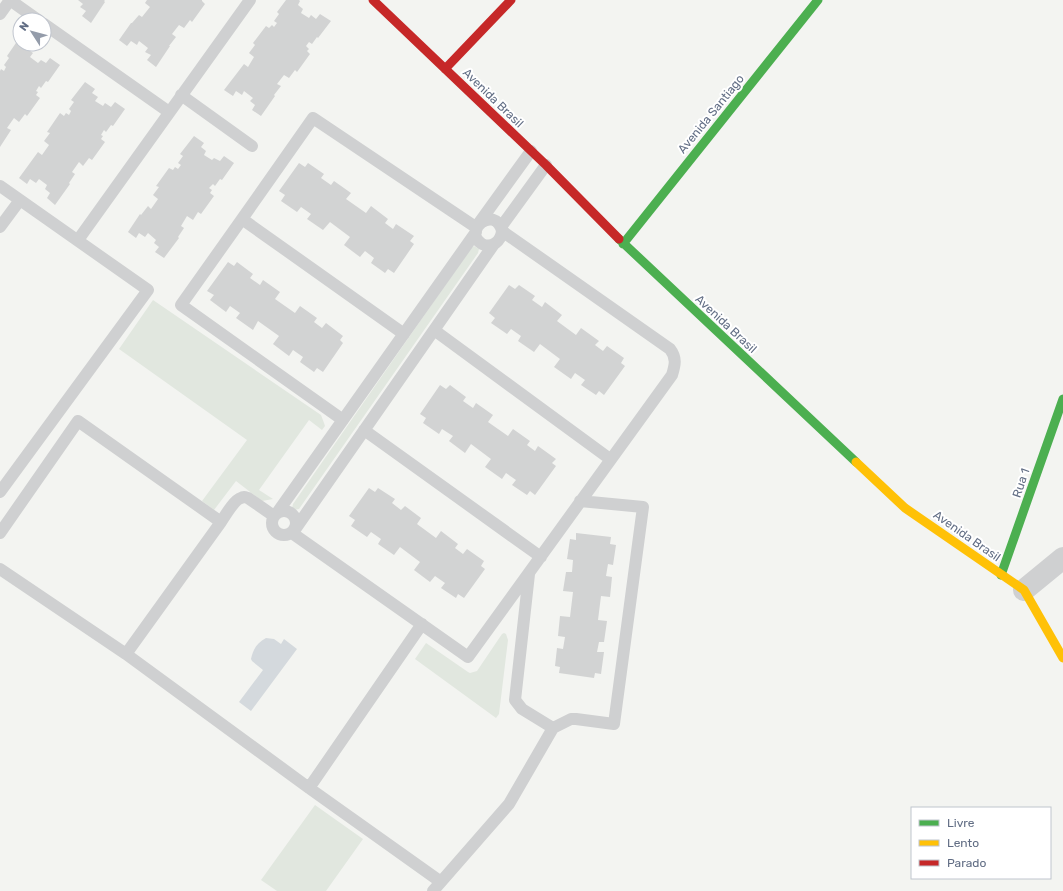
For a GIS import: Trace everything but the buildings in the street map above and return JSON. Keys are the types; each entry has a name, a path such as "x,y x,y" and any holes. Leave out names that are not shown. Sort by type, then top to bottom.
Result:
{"street":[{"name":"Avenida Brasil","path":"373,0 546,165 623,244 905,508 1024,590 1063,658"},
{"path":"445,69 511,0"},
{"name":"Avenida Santiago","path":"623,244 818,0"},
{"name":"Rua 1","path":"1002,575 1063,399"},
{"path":"1024,590 1063,558"}],"lane":[{"path":"0,14 10,0 27,12"},
{"path":"78,240 250,0"},
{"path":"52,30 169,112"},
{"path":"181,95 252,146"},
{"path":"343,420 181,305 313,118 477,228"},
{"path":"531,151 404,334 275,515 272,520 272,525 276,532 284,535 294,530 494,244 500,239 501,229 546,165"},
{"path":"0,186 148,290 0,492"},
{"path":"0,227 20,200"},
{"path":"242,219 404,334"},
{"path":"294,530 468,657 672,375 675,360 670,349 501,229 495,221 482,221 477,228 476,237 482,243 490,245 494,244"},
{"path":"434,330 610,460"},
{"path":"0,533 78,421 221,522"},
{"path":"364,430 541,557"},
{"path":"126,654 240,498 248,498 275,515"},
{"path":"433,891 509,804 553,728 571,719 614,724 643,507 580,501"},
{"path":"275,515 284,510 292,513 296,520 294,530"},
{"path":"0,569 126,654 309,788 441,882"},
{"path":"529,572 515,700 522,709 553,728"},
{"path":"309,788 422,624"}],"shaded area":[{"path":"474,246 479,249 478,253 299,509 294,510 292,508 293,504 471,248"},
{"path":"153,300 321,415 325,426 322,430 309,420 259,490 273,499 262,501 236,481 214,510 202,501 247,440 119,349"},
{"path":"504,633 506,634 508,640 499,714 496,718 415,659 426,643 468,672 470,673 477,671"},
{"path":"266,638 274,639 281,644 284,639 297,649 251,711 239,702 263,670 251,659 256,647"},
{"path":"315,805 363,839 326,891 277,891 261,880"}],"traffic: fast":[{"path":"623,244 818,0"},
{"path":"619,239 856,462"},
{"path":"1001,575 1063,399"}],"traffic: slow":[{"path":"856,462 905,508 1024,590 1063,658"}],"traffic: jam":[{"path":"373,0 546,165 619,239"},
{"path":"445,69 511,0"}]}
